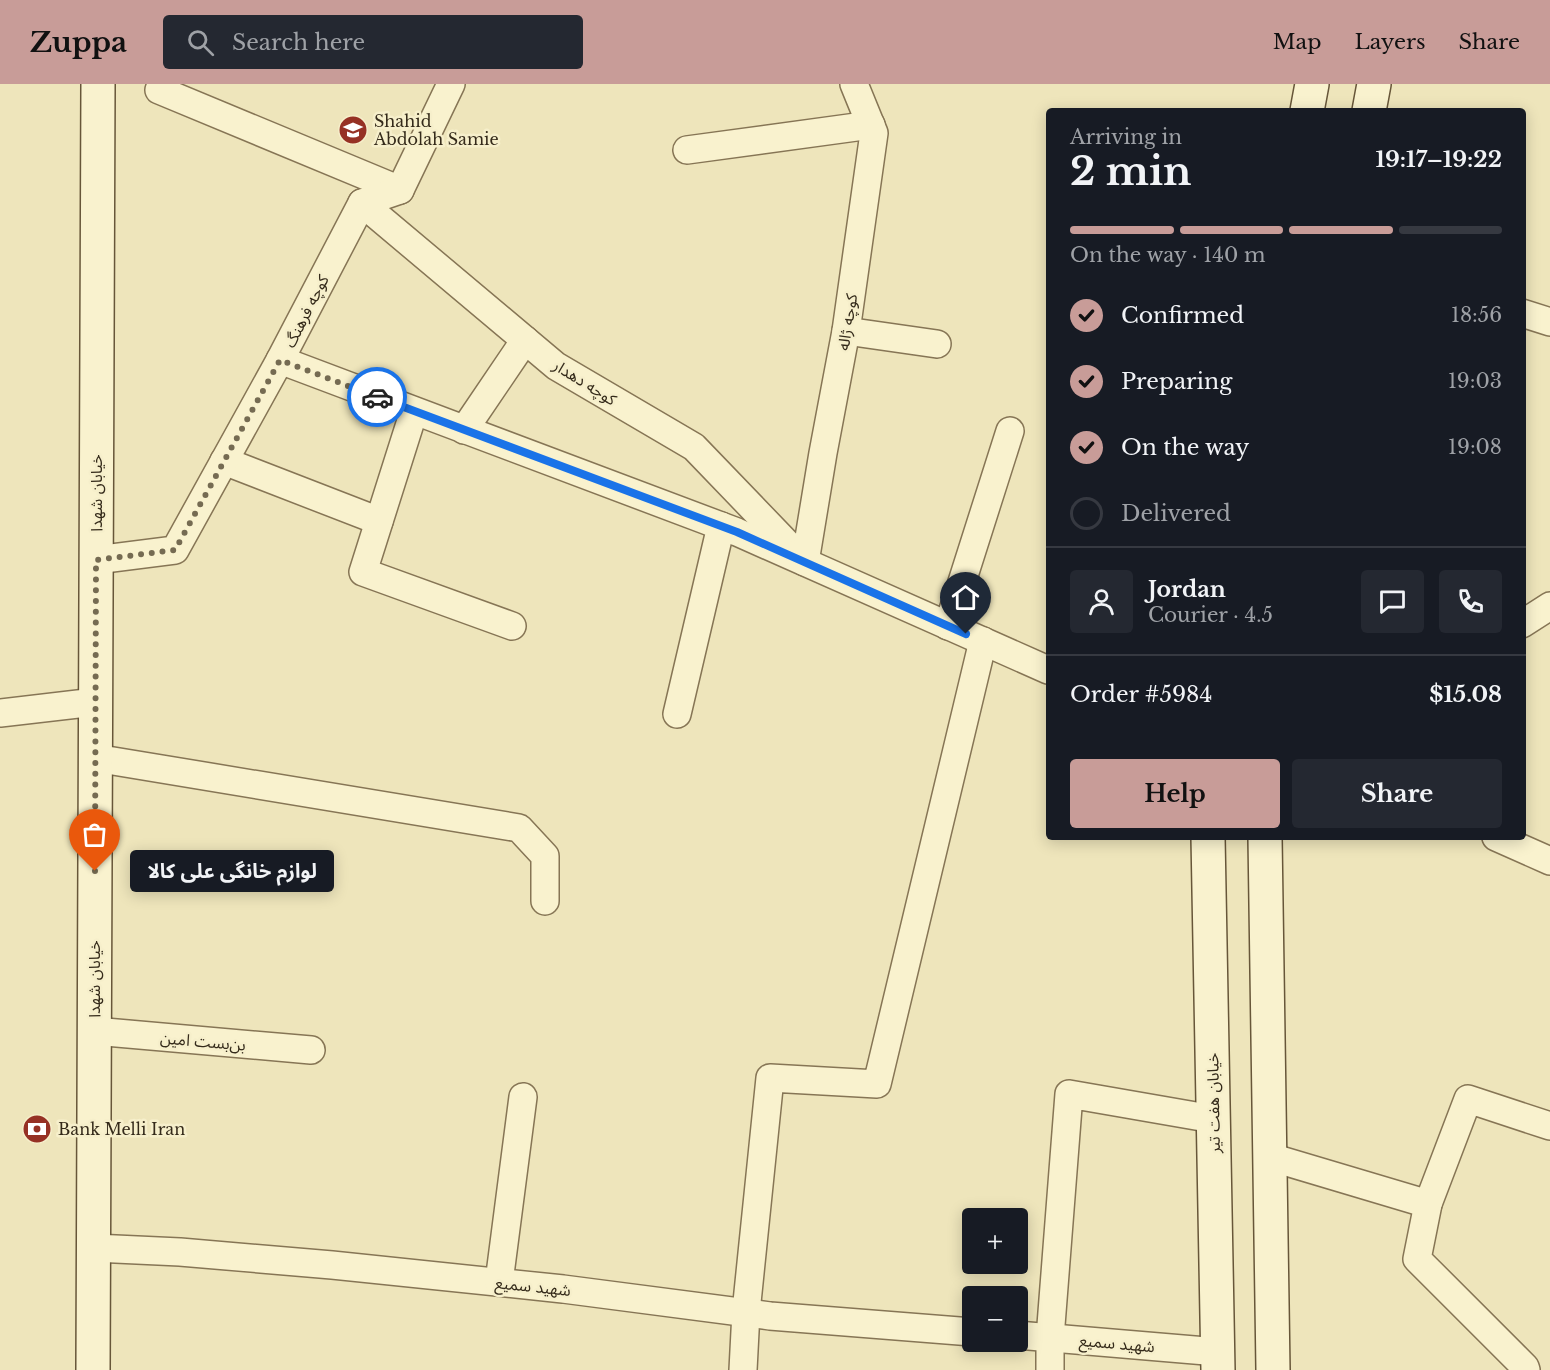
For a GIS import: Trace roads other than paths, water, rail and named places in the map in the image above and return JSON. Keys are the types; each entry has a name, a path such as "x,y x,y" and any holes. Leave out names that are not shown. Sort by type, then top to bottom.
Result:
{"street":[{"name":"خیابان شهدا","path":"93,1370 98,84"},
{"path":"362,202 400,190 451,84"},
{"name":"کوچه ژاله","path":"805,562 846,331 874,133 854,84"},
{"path":"1308,108 1312,84"},
{"path":"1370,108 1374,84"},
{"path":"159,90 400,190"},
{"path":"687,150 871,125"},
{"name":"کوچه فرهنگ","path":"96,560 175,550 280,360 362,202"},
{"name":"کوچه دهدار","path":"362,202 556,366 694,447 805,562"},
{"path":"1526,314 1550,322"},
{"path":"846,331 937,344"},
{"path":"464,430 525,340"},
{"name":"کوچه دهدار","path":"280,360 721,526 1046,669"},
{"path":"414,411 363,572 512,626"},
{"path":"948,626 1010,431"},
{"path":"224,461 379,521"},
{"path":"677,714 721,526"},
{"path":"1526,621 1550,606"},
{"path":"743,1370 746,1312 770,1078 877,1084 983,641"},
{"path":"0,713 95,702"},
{"path":"95,758 519,828 545,856 545,901"},
{"name":"خیابان هفت تیر","path":"1208,840 1218,1361"},
{"path":"1266,840 1273,1370"},
{"path":"1503,840 1550,861"},
{"name":"بن‌بست امین","path":"94,1031 311,1050"},
{"path":"1050,1370 1050,1338 1069,1094 1214,1119"},
{"path":"499,1282 522,1096"},
{"path":"1526,1370 1417,1259 1428,1204 1468,1099 1550,1126"},
{"path":"1270,1157 1428,1204"},
{"name":"شهید سمیع","path":"94,1248 180,1252 332,1265 499,1282 746,1312 962,1331"},
{"name":"شهید سمیع","path":"1028,1336 1218,1361"}],"place":[{"name":"Shahid Abdolah Samie","path":"353,130"},
{"name":"لوازم خانگی علی کالا","path":"95,871"},
{"name":"Bank Melli Iran","path":"37,1129"}]}
